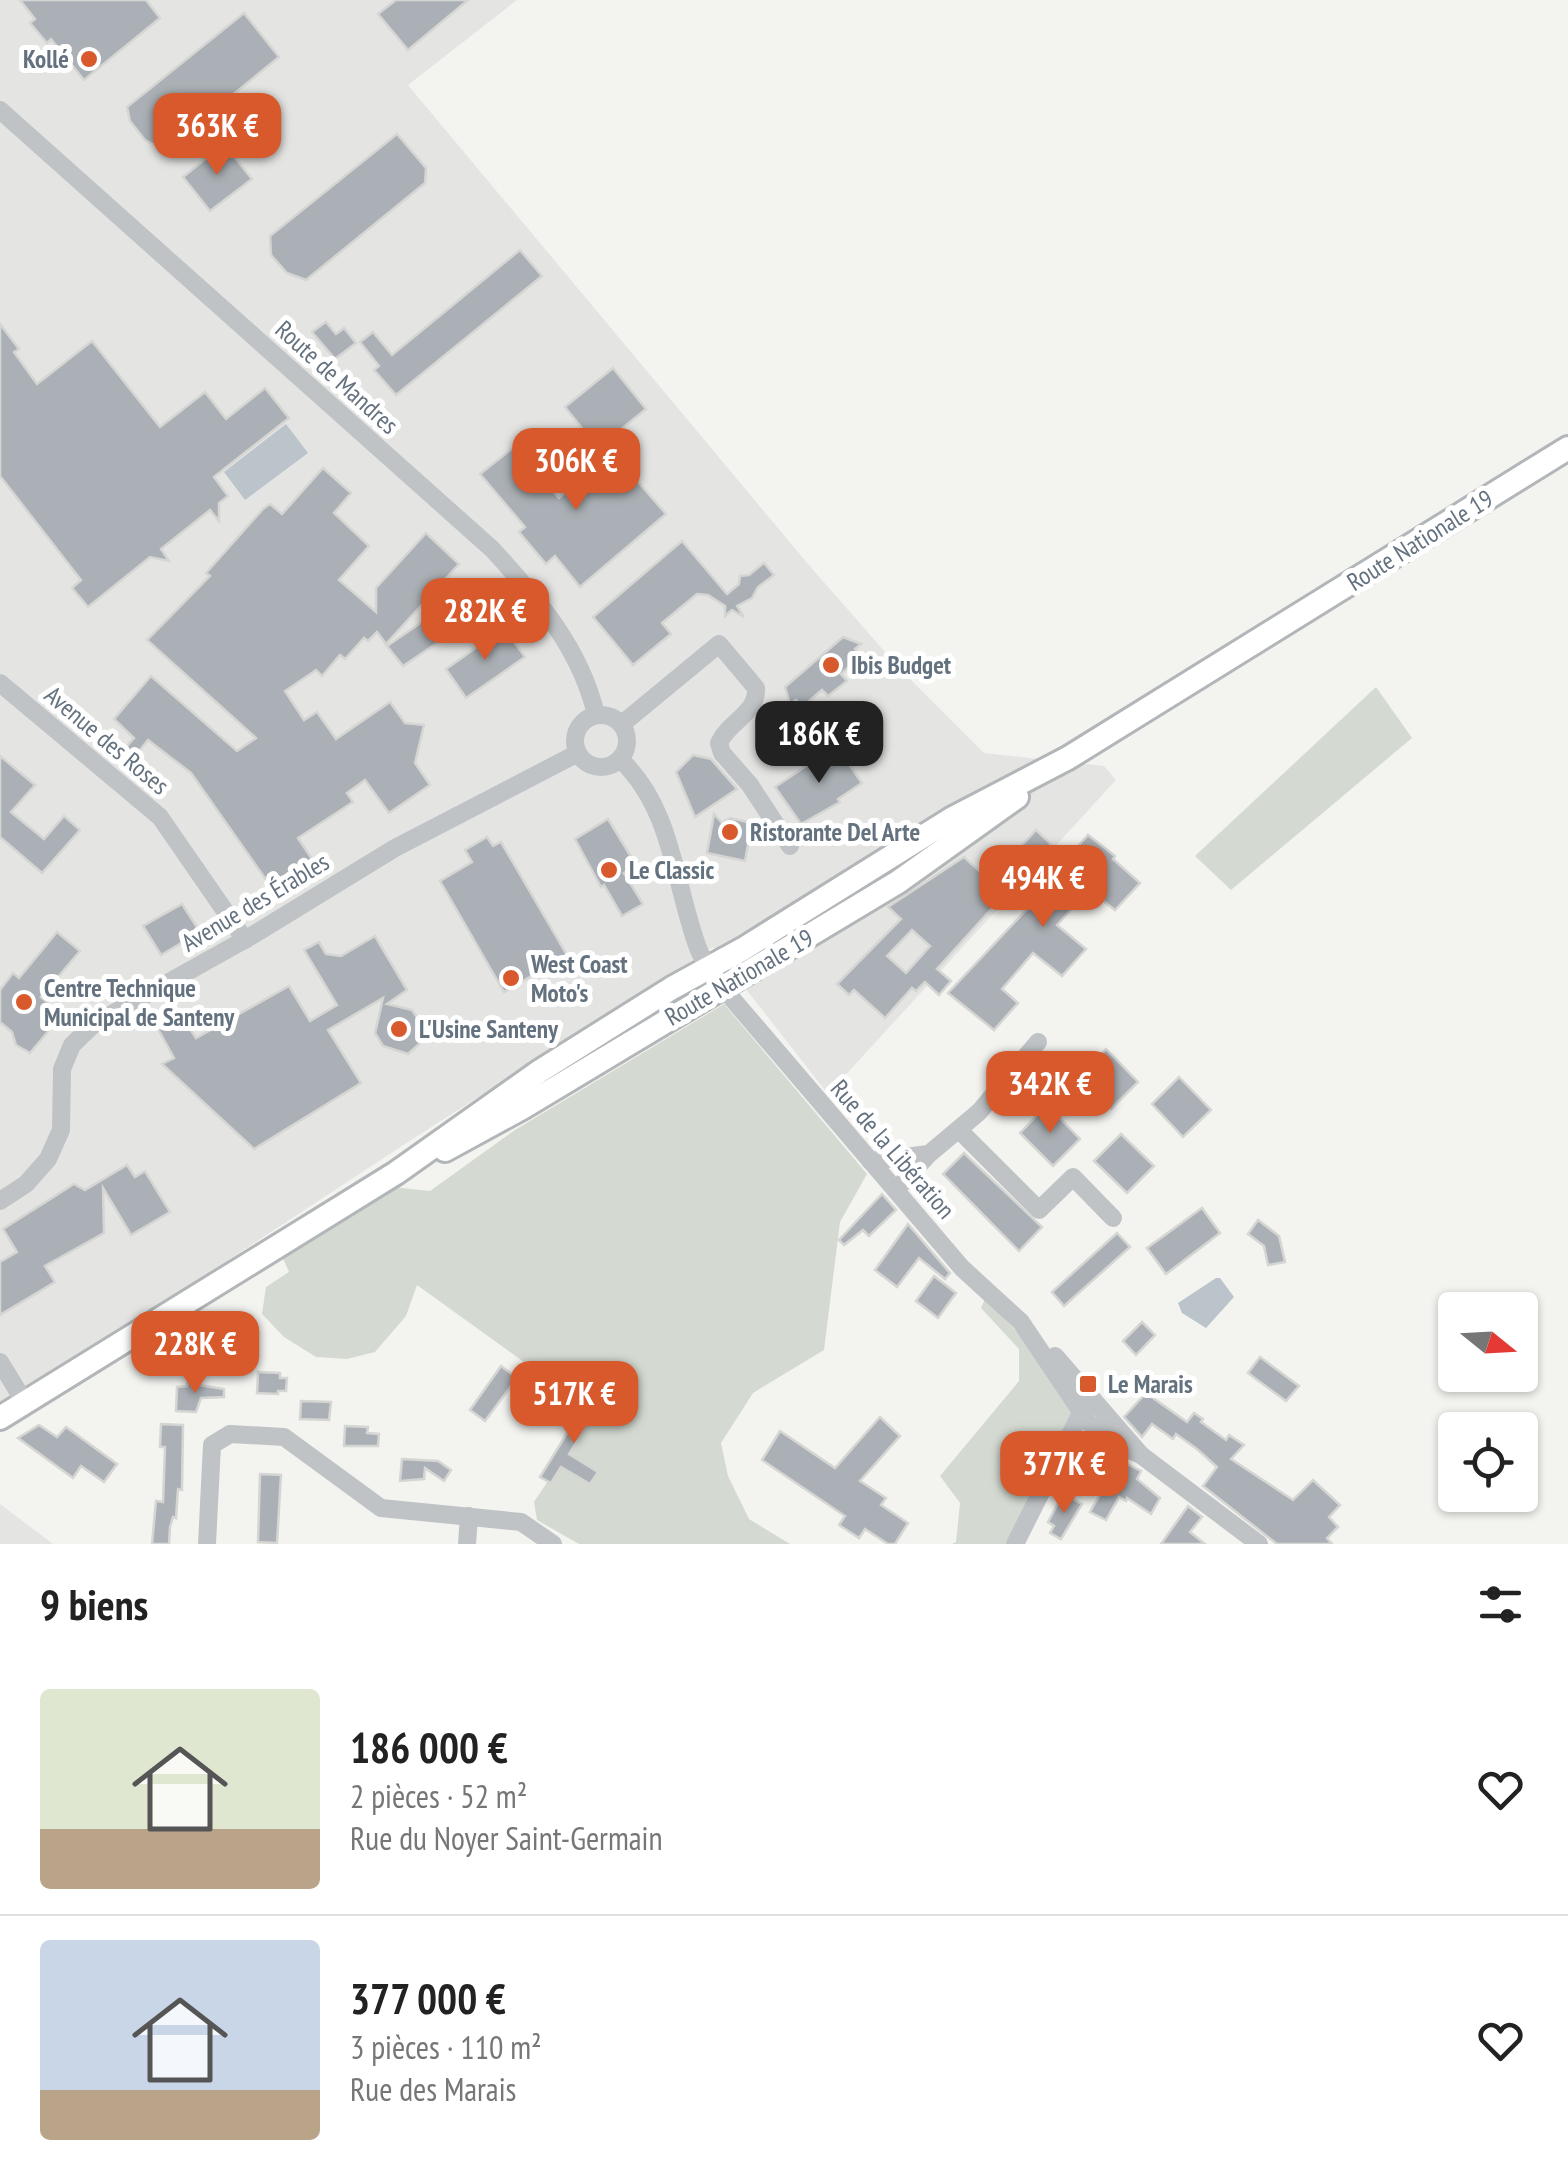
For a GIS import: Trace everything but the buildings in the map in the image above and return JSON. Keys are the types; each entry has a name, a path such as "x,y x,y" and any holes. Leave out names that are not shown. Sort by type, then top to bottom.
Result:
{"main road":[{"name":"Route Nationale 19","path":"1,1416 396,1174 540,1071 950,819 1068,758 1568,448"},
{"name":"Route Nationale 19","path":"396,1174 472,1137 953,846 1068,758"}],"street":[{"name":"Route de Mandres","path":"0,110 492,549 529,589 558,629 587,679 596,715"},
{"path":"622,724 719,644 756,688 757,698 718,743 790,846"},
{"name":"Avenue des Roses","path":"0,683 160,817 245,940"},
{"path":"596,715 610,716 622,724 628,746 621,760 598,767 578,753 578,729 596,715"},
{"name":"Avenue des Érables","path":"0,1200 26,1184 48,1159 61,1130 62,1069 72,1046 94,1024 245,940 369,862 578,753"},
{"path":"621,760 642,784 658,812 698,950 723,988"},
{"name":"Rue de la Libération","path":"723,988 962,1268 1032,1335 1096,1416 1110,1442 1142,1455 1259,1544"},
{"path":"896,1190 929,1154 979,1112 1038,1042"},
{"path":"959,1130 1039,1210 1073,1177 1114,1218"},
{"path":"870,1161 929,1154"},
{"path":"0,1362 25,1403"},
{"path":"1015,1544 1064,1446 1096,1416"},
{"path":"207,1544 212,1444 230,1434 284,1438 381,1508 522,1522 553,1544"},
{"path":"467,1544 469,1516"}],"shaded area":[{"path":"0,0 517,0 408,85 808,564 900,669 984,753 1104,766 1116,780 828,1094 713,947 0,1410"},
{"path":"286,424 308,453 245,500 224,472"},
{"path":"1376,687 1412,738 1231,890 1195,856"},
{"path":"724,1004 867,1174 840,1222 824,1350 753,1393 721,1443 728,1476 749,1519 790,1544 579,1544 537,1520 534,1502 560,1463 572,1431 546,1378 417,1285 406,1316 375,1352 347,1359 316,1357 284,1337 262,1314 266,1287 289,1272 281,1254 383,1186 430,1191 515,1130"},
{"path":"1216,1278 1234,1297 1206,1328 1182,1313 1178,1303"},
{"path":"985,1299 1033,1348 1072,1412 1011,1544 952,1544 956,1542 960,1503 940,1476 1019,1381 1019,1349 981,1308"},
{"path":"0,1504 53,1544 0,1544"}],"place":[{"name":"Kollé","path":"89,59"},
{"name":"Ibis Budget","path":"831,665"},
{"name":"Ristorante Del Arte","path":"730,832"},
{"name":"Le Classic","path":"609,870"},
{"name":"West Coast Moto's","path":"511,978"},
{"name":"Centre Technique Municipal de Santeny","path":"24,1002"},
{"name":"L'Usine Santeny","path":"399,1029"},
{"name":"Le Marais","path":"1088,1384"}]}
